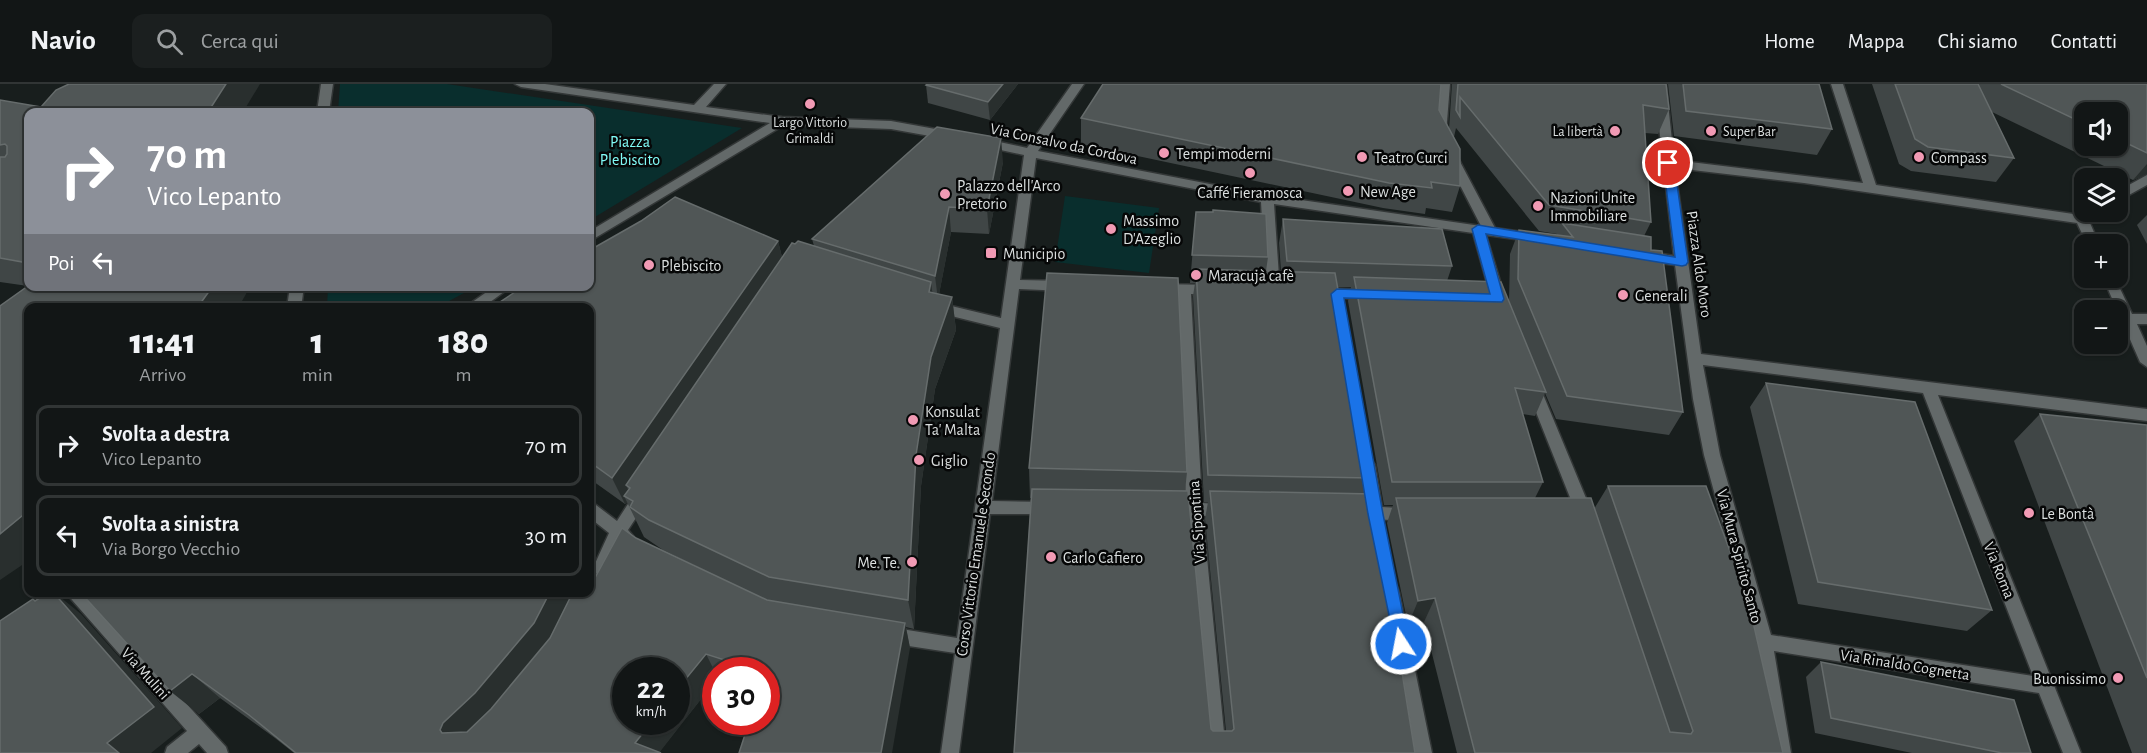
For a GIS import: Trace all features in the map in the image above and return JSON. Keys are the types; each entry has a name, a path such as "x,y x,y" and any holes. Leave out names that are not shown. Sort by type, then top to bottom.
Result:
{"street":[{"path":"324,108 327,84"},
{"path":"520,84 697,109 753,112 782,121"},
{"path":"697,109 720,84"},
{"name":"Corso Vittorio Emanuele Secondo","path":"950,753 1005,324 1030,153 1078,84"},
{"path":"1444,84 1440,136 1484,229 1492,299 1506,320"},
{"name":"Piazza Aldo Moro","path":"1660,84 1668,163 1695,359"},
{"path":"1838,84 1871,189"},
{"name":"Via Consalvo da Cordova","path":"782,121 821,119 891,125 936,132 1030,153 1267,199 1546,239"},
{"path":"594,235 662,199 782,121"},
{"path":"1668,163 2074,218"},
{"path":"2128,191 2147,179"},
{"path":"1267,199 1273,291"},
{"path":"1626,253 1682,262"},
{"path":"1012,284 1083,286"},
{"path":"1140,288 1229,290"},
{"name":"Via Sipontina","path":"1184,290 1194,510 1217,753"},
{"path":"479,303 498,291"},
{"path":"1305,292 1338,299 1383,295"},
{"path":"917,301 1005,324"},
{"path":"2147,319 2128,319 2147,362"},
{"path":"1695,359 2147,415"},
{"name":"Via Mura Spirito Santo","path":"1695,359 1700,399 1712,455 1764,642 1782,753"},
{"path":"1528,374 1582,518"},
{"name":"Via Roma","path":"1928,387 2072,753"},
{"path":"1363,444 1376,519"},
{"path":"594,582 618,532 652,482"},
{"path":"981,507 1067,508"},
{"path":"1159,509 1239,511"},
{"path":"594,513 637,545"},
{"path":"1341,513 1376,519 1422,514"},
{"path":"1387,571 1423,753"},
{"name":"Via Mulini","path":"78,597 219,753"},
{"path":"871,632 963,647"},
{"name":"Via Rinaldo Cognetta","path":"1764,642 2046,686"},
{"path":"174,753 199,732"}],"green space":[{"name":"Piazza Plebiscito","path":"340,84 447,84 742,128 594,218 594,108 338,108"},
{"path":"1065,196 1159,208 1149,273 1055,262"},
{"path":"328,291 468,291 445,303 327,303"}],"building":[{"path":"69,84 226,84 211,108 24,108 24,262 0,258 0,157 5,157 7,154 7,146 0,145 0,100 41,107 56,90"},
{"path":"927,84 1003,84 988,102"},
{"name":"Teatro Curci","path":"1103,84 1441,84 1439,110 1460,149 1460,186 1431,182 1432,188 1389,183 1081,118"},
{"path":"1458,84 1666,84 1669,109 1643,105 1651,222 1549,205 1460,97 1460,117 1456,110"},
{"path":"1683,84 1819,84 1832,129 1686,111"},
{"path":"1895,84 1978,84 2014,158 1928,147 1915,139"},
{"path":"2001,84 2147,84 2147,153 2128,144 2128,102 2074,102 2074,119"},
{"path":"937,127 1001,138 987,209 949,207 935,276 812,239"},
{"path":"675,197 778,241 612,478 594,465 594,303 498,303 516,291 594,291 594,248 641,221"},
{"path":"1213,210 1266,214 1268,257 1192,255 1196,212 1213,212"},
{"path":"1283,219 1442,229 1452,266 1287,261"},
{"path":"1562,223 1651,237 1651,250 1662,251 1683,412 1567,396 1518,279 1519,230 1573,237"},
{"path":"798,241 931,282 929,292 952,297 931,357 916,455 908,600 769,577 649,520 630,507 633,501 624,496 630,488 626,485 792,243 795,244"},
{"path":"1196,269 1335,273 1372,478 1208,475"},
{"path":"1047,273 1178,278 1187,472 1029,468"},
{"path":"1354,277 1501,282 1546,392 1515,388 1543,482 1392,482"},
{"path":"24,289 24,291 209,291 201,303 24,303 24,514 0,534 0,306"},
{"path":"1766,383 1915,402 1992,610 1818,582"},
{"path":"2040,414 2147,425 2147,678"},
{"path":"1608,486 1706,486 1748,600 1783,753 1475,753 1435,598 1418,601 1396,498 1591,498 1670,732 1691,734 1693,731"},
{"path":"1032,489 1188,491 1213,731 1232,731 1234,729 1210,491 1375,494 1398,603 1391,604 1415,753 1014,753"},
{"path":"622,528 636,538 767,600 905,623 881,753 739,753 745,735 780,735 780,657 715,657 706,654 690,674 690,657 612,657 612,735 641,735 635,743 661,753 296,753 249,715 192,674 170,691 85,597 547,597 534,623 475,693 443,723 440,730 442,733 467,732 491,709 550,638 570,597 594,597 594,580"},
{"path":"41,597 57,597 154,707 107,743 119,753 0,753 0,621 33,599 35,601"},
{"path":"1821,662 2014,700 2031,753 2002,753 1831,718"}],"place":[{"name":"Largo Vittorio Grimaldi","path":"810,104"},
{"name":"La libertà","path":"1615,131"},
{"name":"Super Bar","path":"1711,131"},
{"name":"Tempi moderni","path":"1164,153"},
{"name":"Teatro Curci","path":"1362,157"},
{"name":"Compass","path":"1919,157"},
{"name":"Caffé Fieramosca","path":"1250,173"},
{"name":"New Age","path":"1348,191"},
{"name":"Palazzo dell'Arco Pretorio","path":"945,194"},
{"name":"Nazioni Unite Immobiliare","path":"1538,206"},
{"name":"Massimo D'Azeglio","path":"1111,229"},
{"name":"Municipio","path":"991,253"},
{"name":"Plebiscito","path":"649,265"},
{"name":"Maracujà cafè","path":"1196,275"},
{"name":"Generali","path":"1623,295"},
{"name":"Konsulat Ta' Malta","path":"913,420"},
{"name":"Giglio","path":"919,460"},
{"name":"Le Bontà","path":"2029,513"},
{"name":"Carlo Cafiero","path":"1051,557"},
{"name":"Me. Te.","path":"912,562"},
{"name":"Buonissimo","path":"2118,678"}],"route":[{"path":"1401,644 1375,514 1337,294 1498,299 1478,229 1682,262 1668,163"}]}
